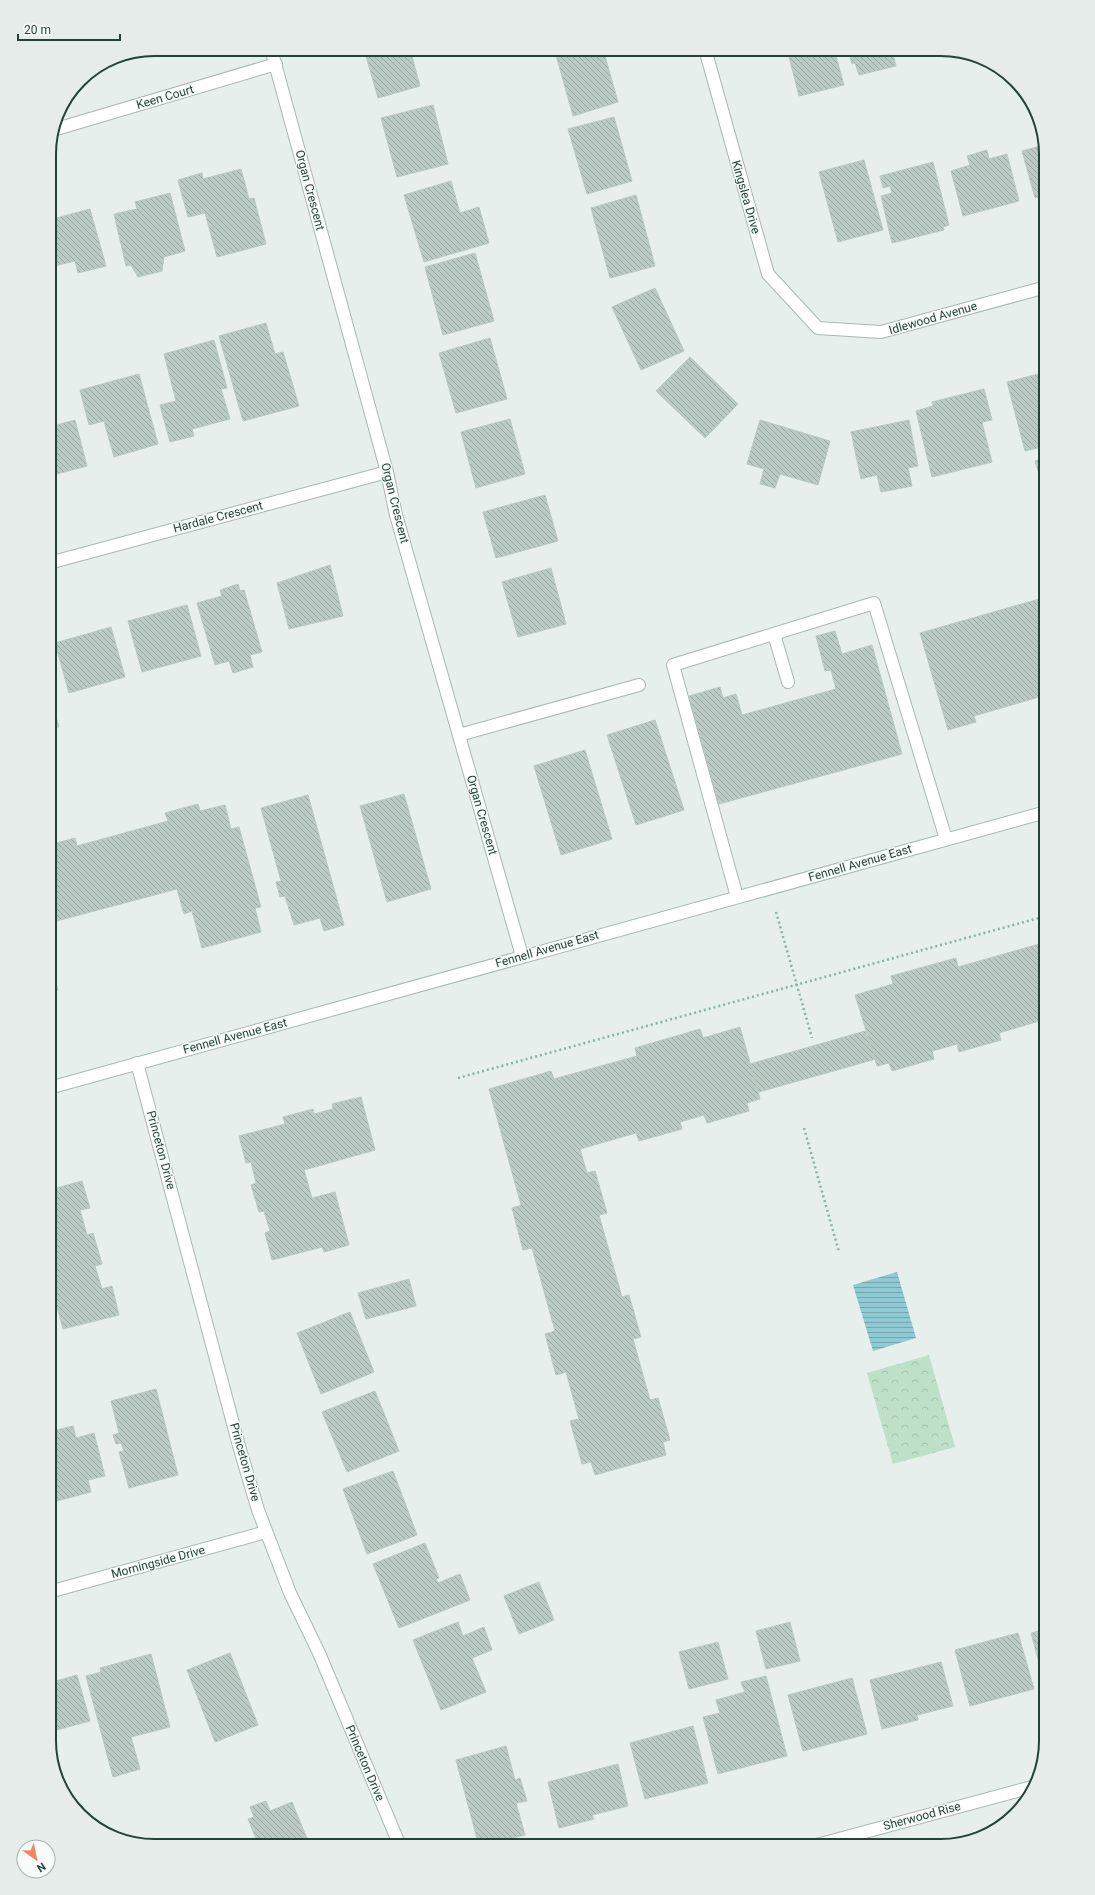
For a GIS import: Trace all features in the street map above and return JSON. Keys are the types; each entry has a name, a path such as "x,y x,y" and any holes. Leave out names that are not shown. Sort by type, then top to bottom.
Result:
{"street":[{"name":"Organ Crescent","path":"274,56 387,472 396,515 522,956"},
{"name":"Kingslea Drive","path":"707,56 768,274 818,328"},
{"name":"Keen Court","path":"60,128 276,64"},
{"name":"Idlewood Avenue","path":"818,328 881,332 1039,288"},
{"name":"Hardale Crescent","path":"56,561 387,472"},
{"path":"737,897 673,665 874,603 946,840"},
{"path":"774,634 788,682"},
{"path":"459,735 639,685"},
{"name":"Fennell Avenue East","path":"56,1086 1039,814"},
{"name":"Princeton Drive","path":"137,1063 241,1453 266,1532 290,1593 319,1653 397,1839"},
{"name":"Morningside Drive","path":"56,1590 266,1532"},
{"name":"Sherwood Rise","path":"839,1839 1027,1788"}],"path":[{"path":"769,889 812,1038"},
{"path":"458,1078 797,986 1039,918"},
{"path":"804,1128 838,1252"}],"green space":[{"path":"929,1355 955,1447 893,1464 867,1373"}],"water":[{"path":"897,1272 916,1338 873,1351 853,1285"}],"building":[{"path":"366,56 412,56 420,86 378,98"},
{"path":"556,56 605,56 618,102 573,116"},
{"path":"789,56 836,56 844,85 799,96"},
{"path":"850,56 894,56 896,66 859,75 855,63 852,64"},
{"path":"433,105 448,164 397,177 381,118"},
{"path":"614,117 632,181 587,194 568,129"},
{"path":"1038,147 1039,197 1035,198 1022,151"},
{"path":"987,150 989,159 1007,154 1019,201 963,216 951,171 970,165 967,156"},
{"path":"864,160 883,230 838,242 819,172"},
{"path":"933,162 949,225 943,227 944,230 892,243 881,196 892,193 890,186 883,188 880,176"},
{"path":"241,169 249,199 254,198 266,244 217,257 205,213 188,217 178,180 202,173 203,179"},
{"path":"451,181 460,213 479,207 489,243 424,262 404,195"},
{"path":"170,193 185,251 164,257 162,271 138,277 131,265 126,266 114,214 137,209 135,202"},
{"path":"636,195 655,266 610,278 591,208"},
{"path":"90,209 106,266 78,273 75,261 56,266 56,218"},
{"path":"475,253 494,321 443,335 425,267"},
{"path":"655,288 684,351 641,370 612,307"},
{"path":"266,323 275,354 283,352 299,406 243,421 219,336"},
{"path":"490,338 507,399 456,413 439,353"},
{"path":"214,340 227,388 221,389 230,419 192,429 194,436 170,442 160,405 176,401 164,354"},
{"path":"690,357 738,404 705,438 656,391"},
{"path":"139,374 158,444 114,457 104,421 89,425 80,390"},
{"path":"1039,374 1039,448 1025,451 1007,382"},
{"path":"984,389 992,420 982,422 992,462 932,477 916,411 933,406 932,402"},
{"path":"510,419 525,474 476,488 461,432"},
{"path":"75,420 87,466 56,474 56,425"},
{"path":"760,420 830,441 818,485 780,474 775,488 760,484 764,469 747,464"},
{"path":"909,420 918,466 908,468 912,486 881,492 877,475 861,479 851,432"},
{"path":"1039,460 1039,474 1035,461"},
{"path":"545,495 558,541 496,558 483,512"},
{"path":"330,565 343,616 289,629 277,583"},
{"path":"551,568 566,624 518,637 502,582"},
{"path":"238,584 240,591 244,590 262,652 250,655 253,667 233,673 229,661 215,665 197,603 222,596 220,590"},
{"path":"1039,599 1039,697 974,716 976,722 948,730 920,633"},
{"path":"187,605 201,656 142,672 128,621"},
{"path":"111,627 125,677 69,693 56,643"},
{"path":"835,631 842,654 872,645 902,754 719,804 689,696 720,687 723,698 736,694 742,715 836,689 831,670 825,671 816,636"},
{"path":"56,717 59,727 56,728"},
{"path":"655,720 684,810 636,825 607,735"},
{"path":"585,750 612,839 561,855 534,766"},
{"path":"404,794 431,889 387,902 360,806"},
{"path":"308,795 344,925 324,931 320,918 294,925 285,896 280,897 276,882 281,881 261,808"},
{"path":"198,804 200,811 225,805 231,829 239,827 261,907 255,908 261,932 202,948 192,911 184,914 177,889 56,921 56,843 75,838 77,846 168,821 165,813"},
{"path":"1039,944 1039,1021 999,1033 1001,1040 959,1052 957,1044 932,1051 934,1059 892,1071 889,1063 877,1066 855,995 893,984 891,976 956,958 958,967"},
{"path":"740,1027 760,1099 747,1103 749,1111 707,1123 704,1115 680,1122 682,1129 639,1141 636,1133 580,1149 587,1173 595,1171 607,1213 599,1215 622,1297 629,1295 641,1337 633,1339 650,1400 658,1398 670,1440 663,1442 666,1455 595,1475 591,1462 582,1464 570,1421 579,1419 566,1372 556,1375 545,1334 555,1331 532,1248 523,1250 512,1208 521,1205 489,1089 551,1071 554,1079 637,1056 635,1048 700,1029 703,1038"},
{"path":"865,1031 876,1059 759,1092 750,1064"},
{"path":"361,1097 375,1150 304,1170 312,1198 335,1192 349,1245 324,1252 322,1247 272,1260 265,1233 270,1231 264,1211 259,1212 251,1185 256,1183 251,1162 246,1163 239,1136 285,1124 283,1117 313,1109 314,1114 333,1109 332,1104"},
{"path":"82,1181 90,1208 80,1210 87,1235 93,1233 102,1264 95,1266 102,1289 112,1286 119,1315 63,1329 56,1303 56,1188"},
{"path":"409,1279 416,1306 366,1319 358,1293"},
{"path":"350,1312 374,1372 321,1394 297,1333"},
{"path":"156,1389 178,1475 129,1488 119,1452 124,1451 121,1443 116,1444 113,1435 119,1433 111,1401"},
{"path":"375,1391 399,1451 347,1472 322,1412"},
{"path":"73,1426 76,1438 94,1433 105,1476 88,1480 91,1492 56,1501 56,1430"},
{"path":"393,1471 417,1535 367,1554 343,1489"},
{"path":"425,1543 439,1578 436,1579 438,1583 460,1574 470,1600 399,1628 373,1564"},
{"path":"539,1582 554,1620 519,1634 504,1596"},
{"path":"458,1622 463,1636 484,1627 492,1650 472,1658 486,1692 441,1710 413,1640"},
{"path":"790,1622 800,1661 766,1669 756,1631"},
{"path":"1039,1631 1039,1663 1031,1633"},
{"path":"1018,1633 1034,1689 970,1706 955,1650"},
{"path":"718,1642 728,1679 689,1689 679,1652"},
{"path":"230,1653 258,1725 215,1742 187,1670"},
{"path":"151,1654 170,1727 131,1737 140,1769 113,1777 86,1676 101,1672 100,1668"},
{"path":"941,1662 953,1706 917,1715 918,1720 882,1729 870,1680"},
{"path":"77,1675 90,1721 56,1730 56,1681"},
{"path":"766,1676 787,1756 718,1774 703,1717 720,1713 716,1700 745,1692 741,1682"},
{"path":"852,1678 867,1734 803,1751 788,1695"},
{"path":"693,1726 708,1783 645,1799 630,1743"},
{"path":"506,1746 515,1780 520,1778 527,1801 516,1803 525,1835 508,1839 477,1839 456,1760"},
{"path":"618,1764 628,1806 592,1815 594,1819 559,1828 548,1782"},
{"path":"266,1801 270,1811 292,1802 307,1839 256,1839 248,1819 254,1817 250,1807"}]}
